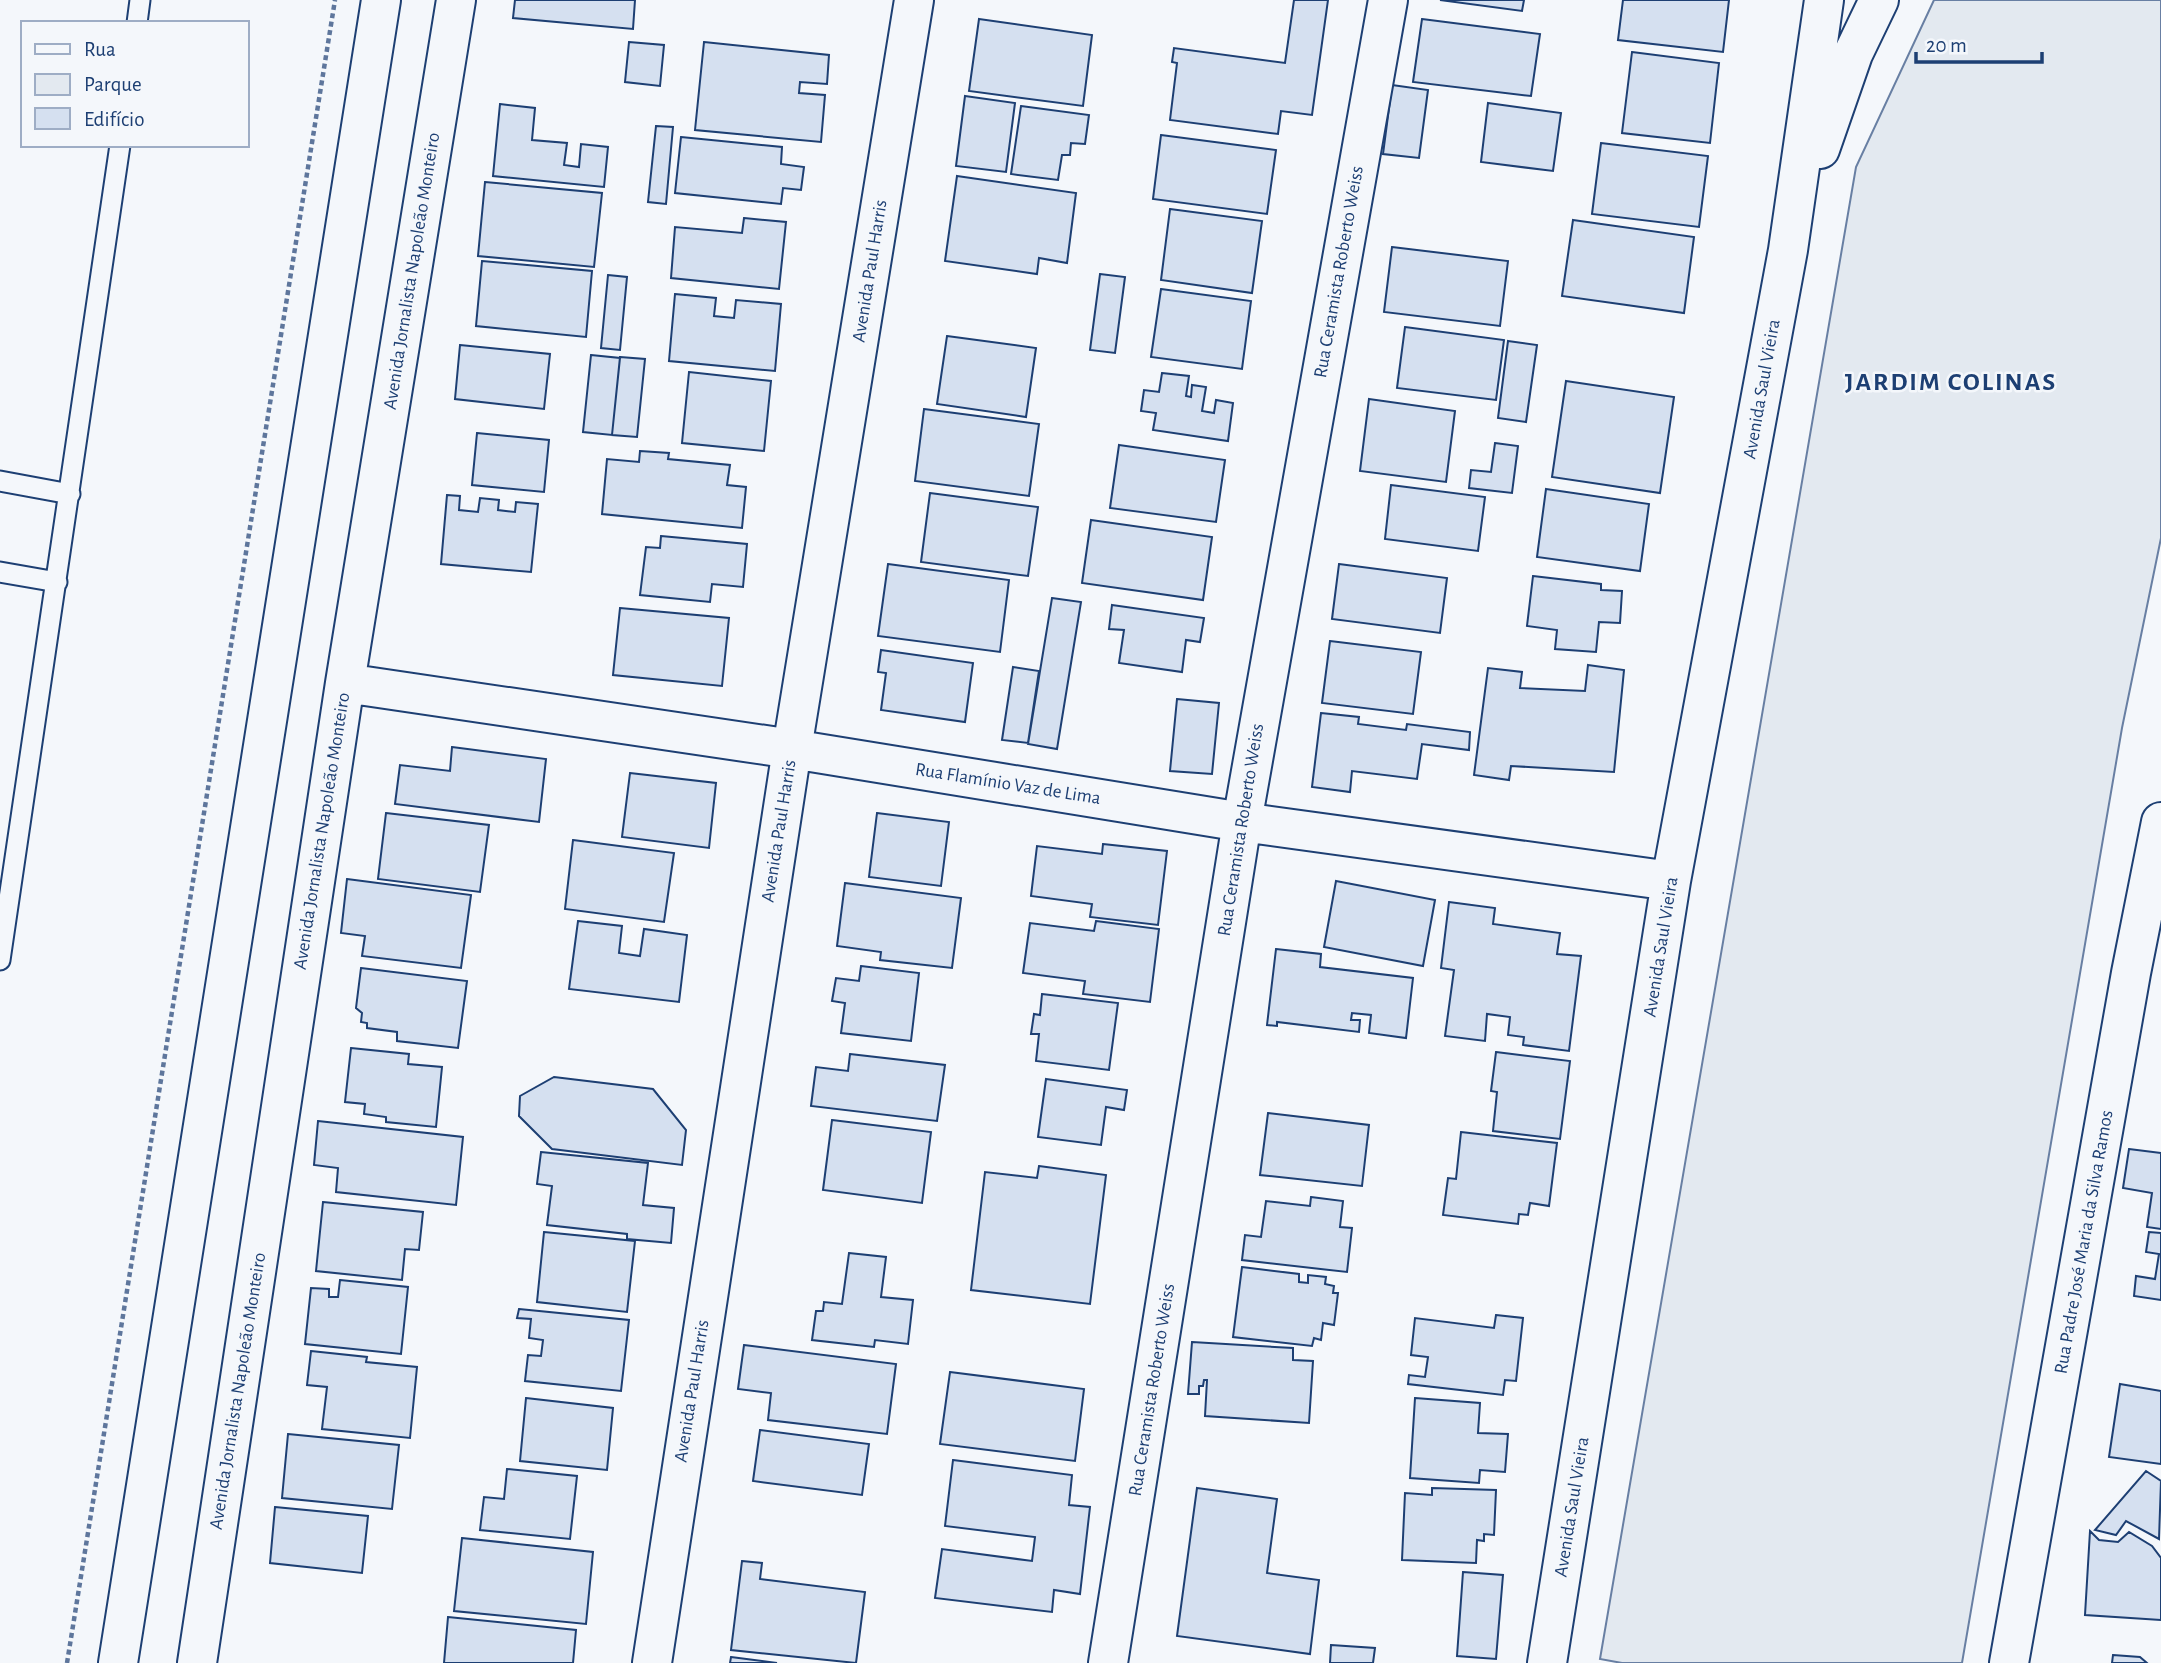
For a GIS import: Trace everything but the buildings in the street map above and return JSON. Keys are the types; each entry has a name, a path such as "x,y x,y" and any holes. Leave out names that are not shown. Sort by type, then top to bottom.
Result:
{"street":[{"path":"118,1663 381,0"},
{"name":"Avenida Jornalista Napoleão Monteiro","path":"197,1663 345,683 456,0"},
{"name":"Avenida Paul Harris","path":"652,1663 792,749 914,0"},
{"name":"Rua Ceramista Roberto Weiss","path":"1108,1663 1242,822 1388,0"},
{"name":"Avenida Saul Vieira","path":"1547,1663 1671,881 1790,234 1824,0"},
{"name":"Avenida Saul Vieira","path":"1790,234 1853,54 1879,0"},
{"name":"Rua Flamínio Vaz de Lima","path":"345,683 792,749 1242,822 1671,881"},
{"name":"Rua Padre José Maria da Silva Ramos","path":"2009,1663 2129,986 2161,822"}],"lane":[{"path":"137,21 140,0"},
{"path":"0,960 120,147"},
{"path":"0,481 70,494"},
{"path":"0,572 57,582"}],"path":[{"path":"67,1663 335,0"}],"green space":[{"path":"1934,0 2161,0 2161,538 2122,728 1962,1663 1622,1663 1600,1659 1856,167"}],"district":[{"name":"JARDIM COLINAS","path":"1951,382"}]}
